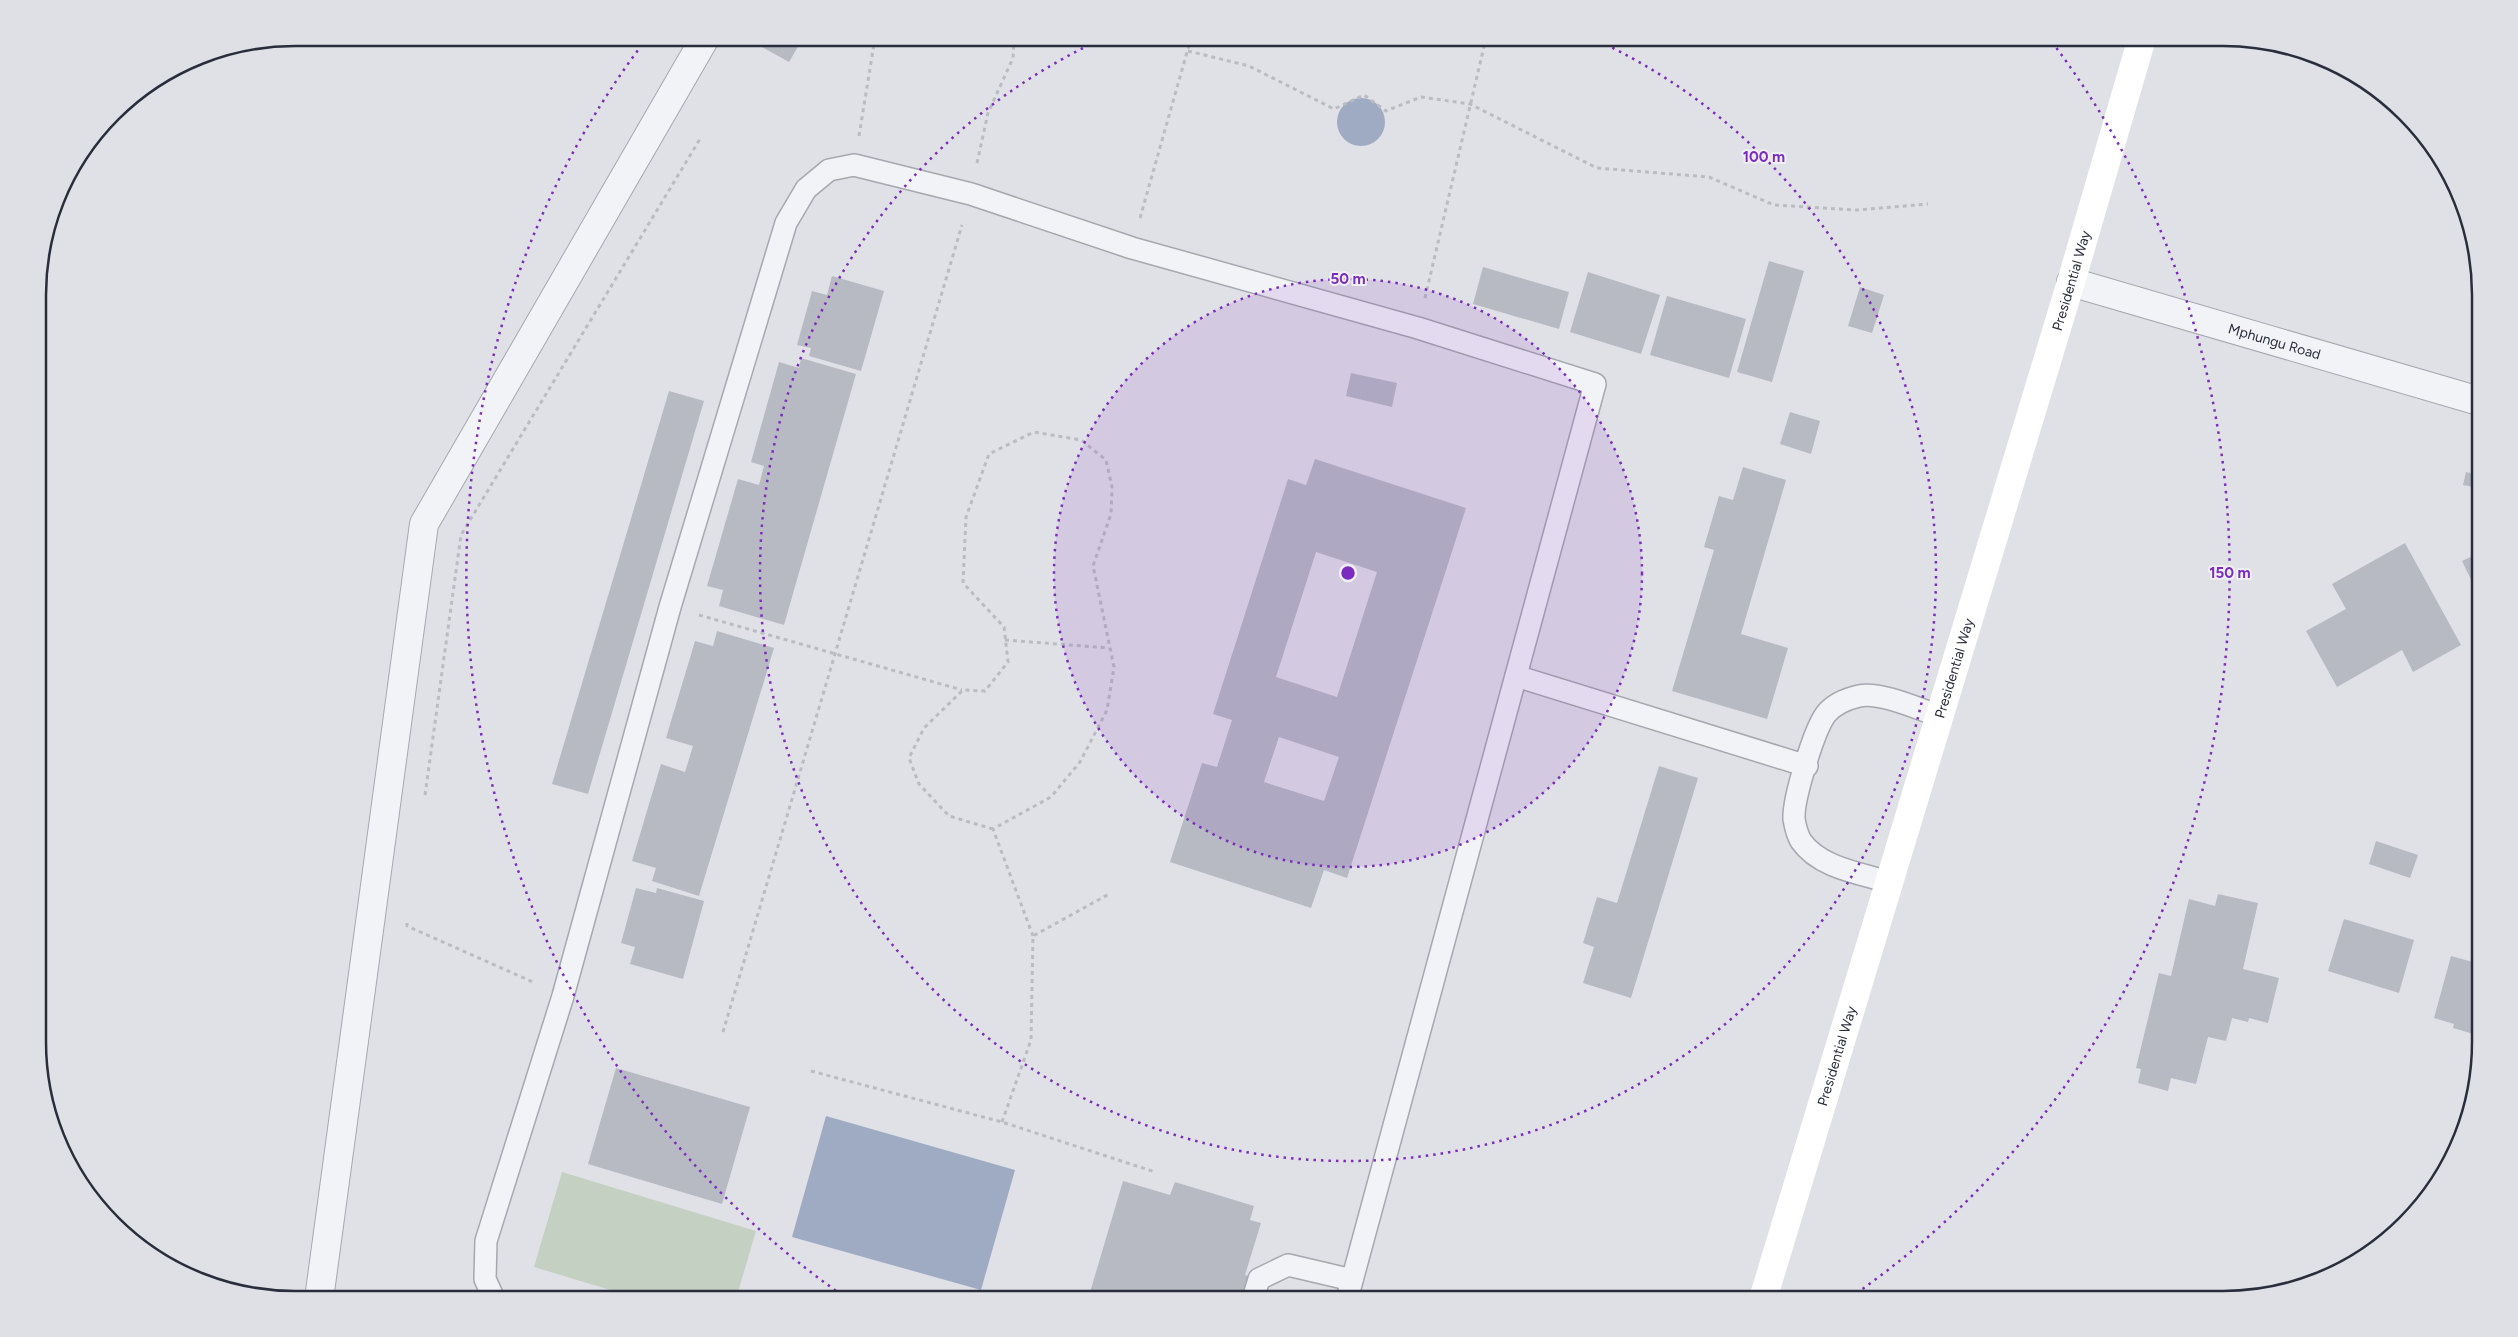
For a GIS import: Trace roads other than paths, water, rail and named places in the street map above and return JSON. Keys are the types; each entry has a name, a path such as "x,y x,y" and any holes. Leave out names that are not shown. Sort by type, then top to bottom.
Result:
{"main road":[{"name":"Presidential Way","path":"1765,1291 2071,282 2140,46"}],"street":[{"path":"320,1291 424,524 700,46"},
{"name":"Mphungu Road","path":"2071,282 2472,399"}],"lane":[{"path":"490,1291 485,1279 486,1241 563,996 670,607 786,223 806,189 829,170 854,166 970,194 1132,248 1418,328 1595,384 1350,1290 1288,1265 1259,1279 1255,1291"},
{"path":"1516,676 1806,766"},
{"path":"1889,882 1830,864 1812,854 1800,839 1794,820 1796,800 1806,766 1817,731 1827,713 1842,701 1861,695 1880,697 1939,716"}],"water":[{"path":"1361,98 1370,100 1378,105 1383,113 1385,122 1383,131 1378,139 1370,144 1361,146 1352,144 1344,139 1339,131 1337,122 1339,113 1344,105 1352,100"},
{"path":"826,1116 1015,1170 981,1290 792,1237"}]}
